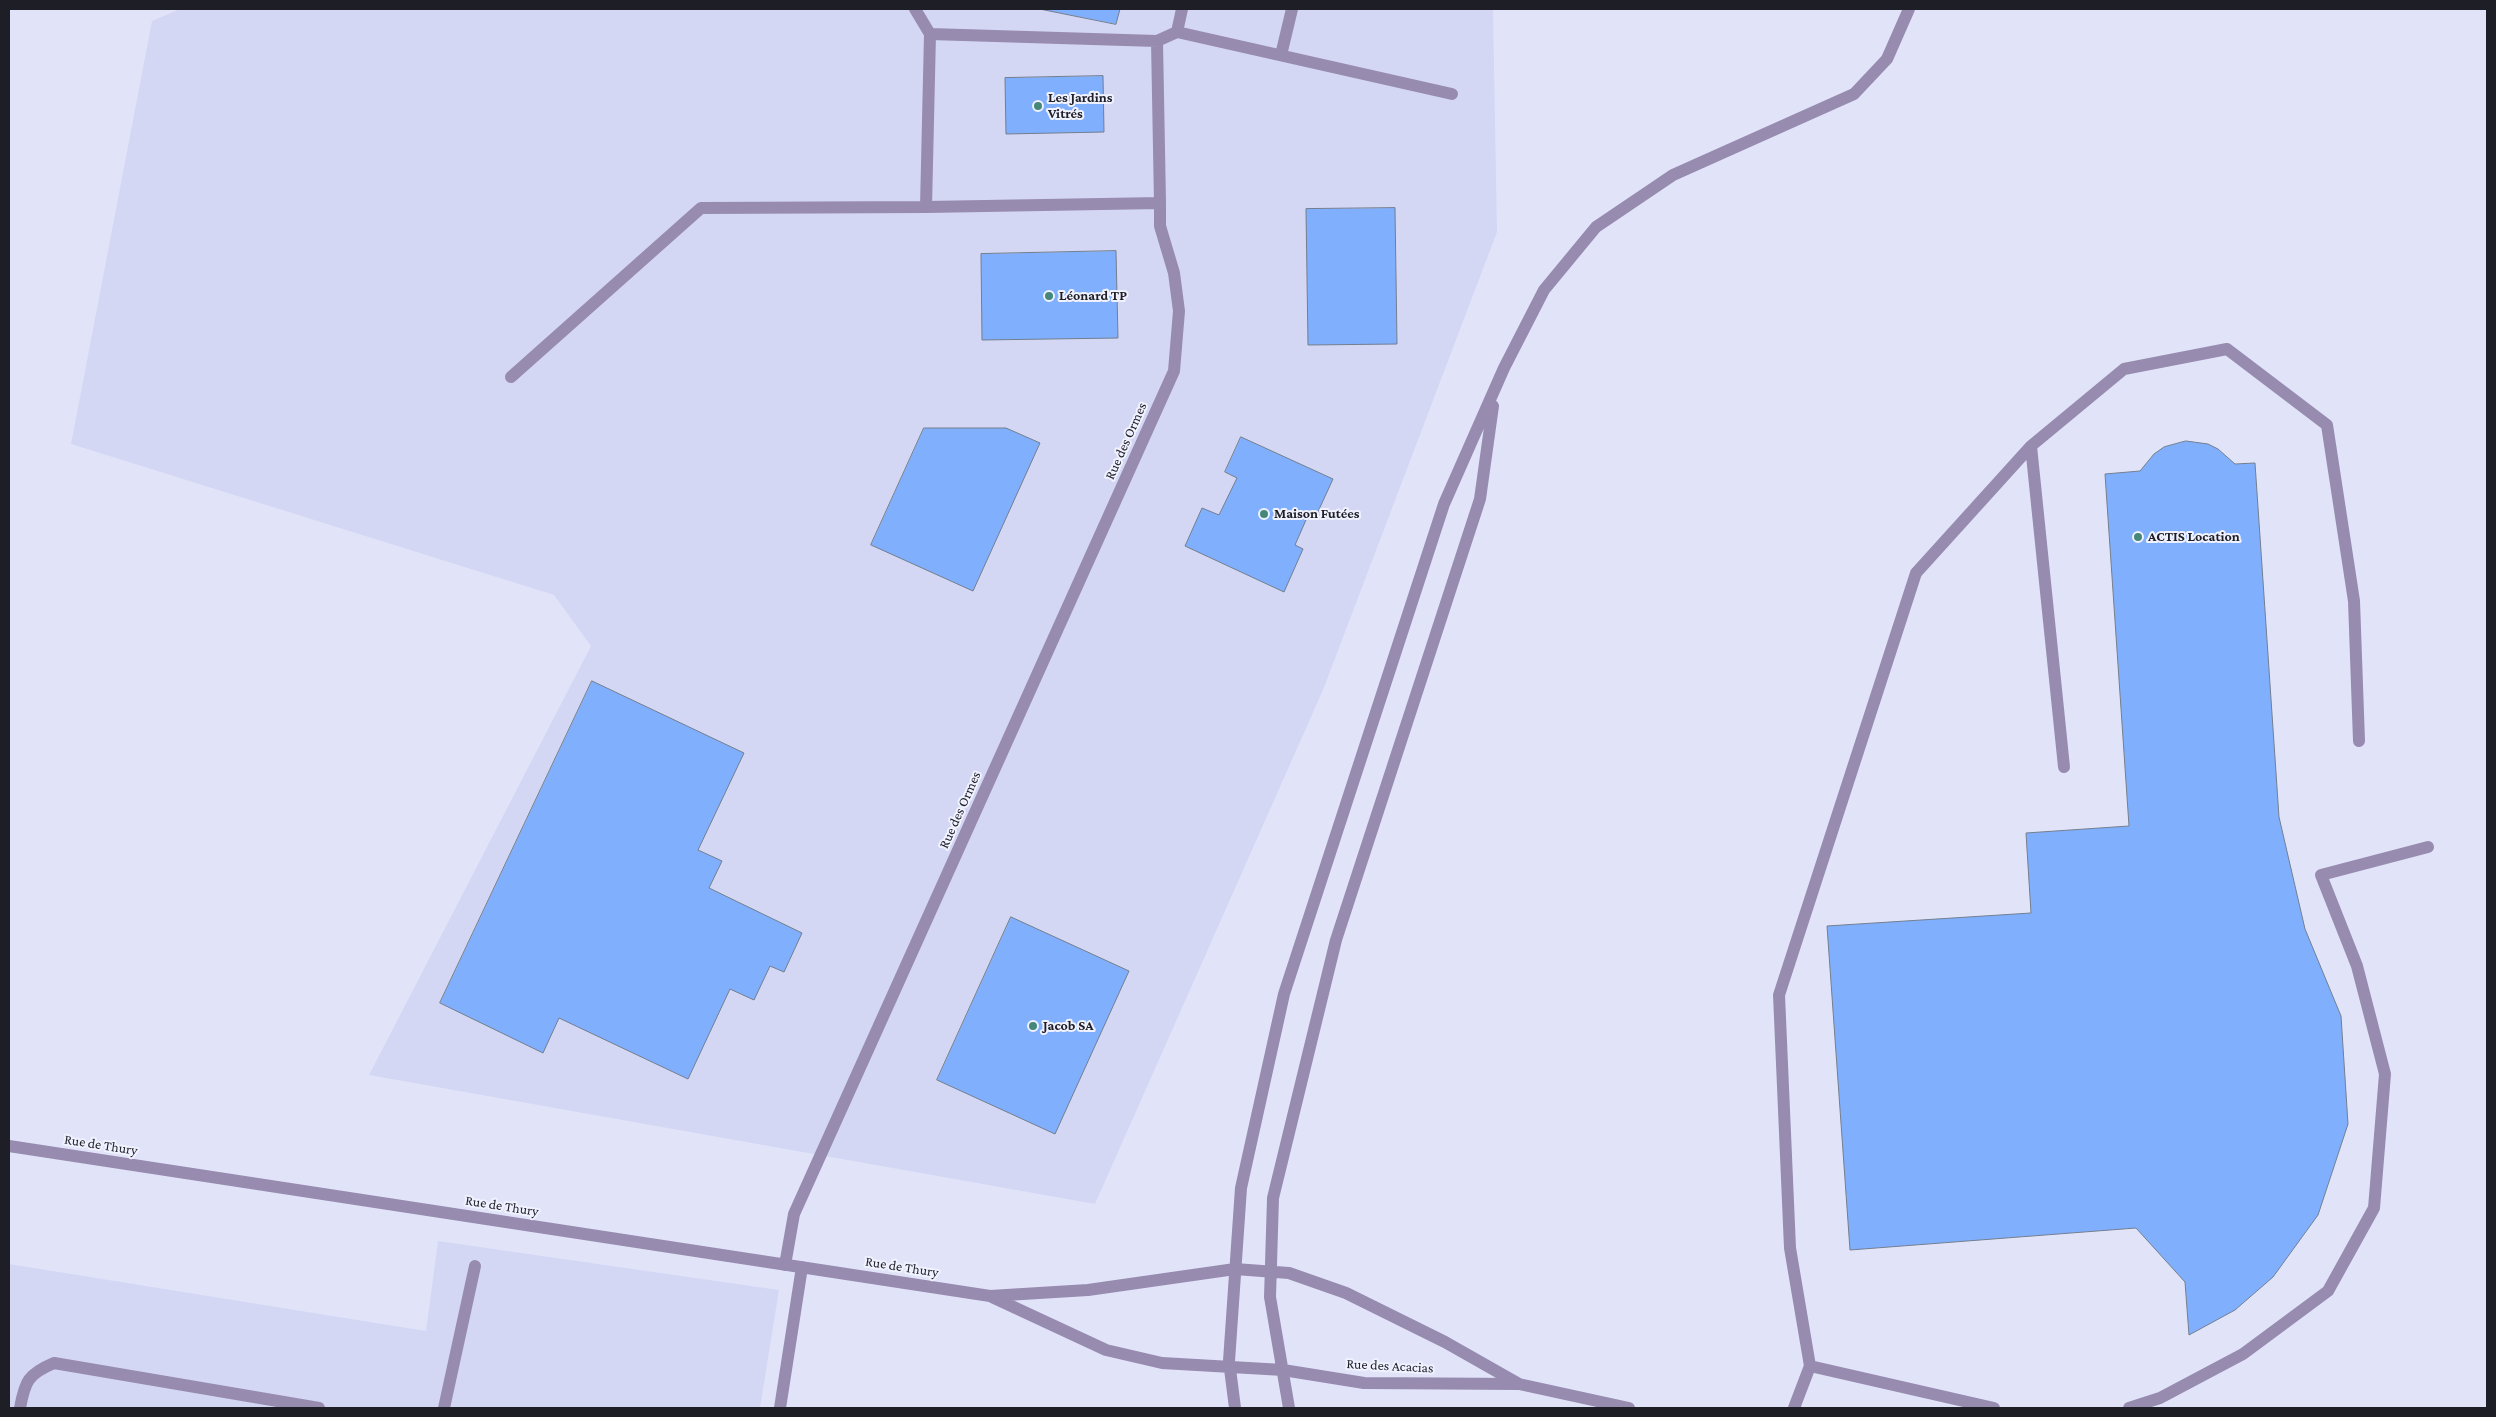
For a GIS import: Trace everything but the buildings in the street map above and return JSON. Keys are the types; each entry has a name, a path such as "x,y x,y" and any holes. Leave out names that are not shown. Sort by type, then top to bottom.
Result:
{"street":[{"path":"915,9 930,34 926,207"},
{"path":"1177,32 1182,9"},
{"path":"1281,55 1292,9"},
{"path":"1235,1408 1230,1368 1241,1188 1284,994 1444,504 1496,391 1504,368 1544,290 1596,227 1673,175 1854,94 1887,59 1909,9"},
{"path":"930,34 1157,41 1177,32 1452,94"},
{"name":"Rue des Ormes","path":"785,1265 794,1214 1174,370 1180,311 1174,274 1160,226 1157,41"},
{"path":"511,377 701,208 1160,203"},
{"path":"1794,1408 1810,1366 1790,1248 1779,995 1916,573 2031,446 2124,369 2226,349 2327,424 2354,601 2359,741"},
{"path":"1289,1408 1270,1296 1273,1198 1336,940 1480,499 1496,391"},
{"path":"2031,446 2064,767"},
{"path":"2129,1408 2160,1398 2243,1354 2328,1291 2374,1208 2385,1074 2357,966 2321,875 2428,847"},
{"name":"Rue de Thury","path":"9,1146 990,1296 1088,1290 1167,1277 1235,1269 1271,1270"},
{"path":"444,1408 475,1266"},
{"path":"780,1408 802,1267"},
{"name":"Rue des Acacias","path":"1271,1270 1289,1273 1346,1293 1445,1342 1519,1384"},
{"name":"Rue de Thury","path":"990,1296 1106,1350 1162,1363 1230,1368"},
{"path":"20,1408 24,1390 35,1371 54,1363 319,1408"},
{"path":"1810,1366 1994,1408"},
{"name":"Rue des Acacias","path":"1230,1368 1282,1370 1364,1383 1519,1384 1629,1408"}],"shaded area":[{"path":"180,9 1493,9 1497,232 1323,690 1095,1204 369,1075 591,646 554,595 71,444 152,21"},
{"path":"438,1241 779,1290 760,1408 9,1408 9,1264 426,1331"}],"place":[{"name":"Les Jardins Vitrés","path":"1038,106"},
{"name":"Léonard TP","path":"1049,296"},
{"name":"Maison Futées","path":"1264,514"},
{"name":"ACTIS Location","path":"2138,537"},
{"name":"Jacob SA","path":"1033,1026"}]}
